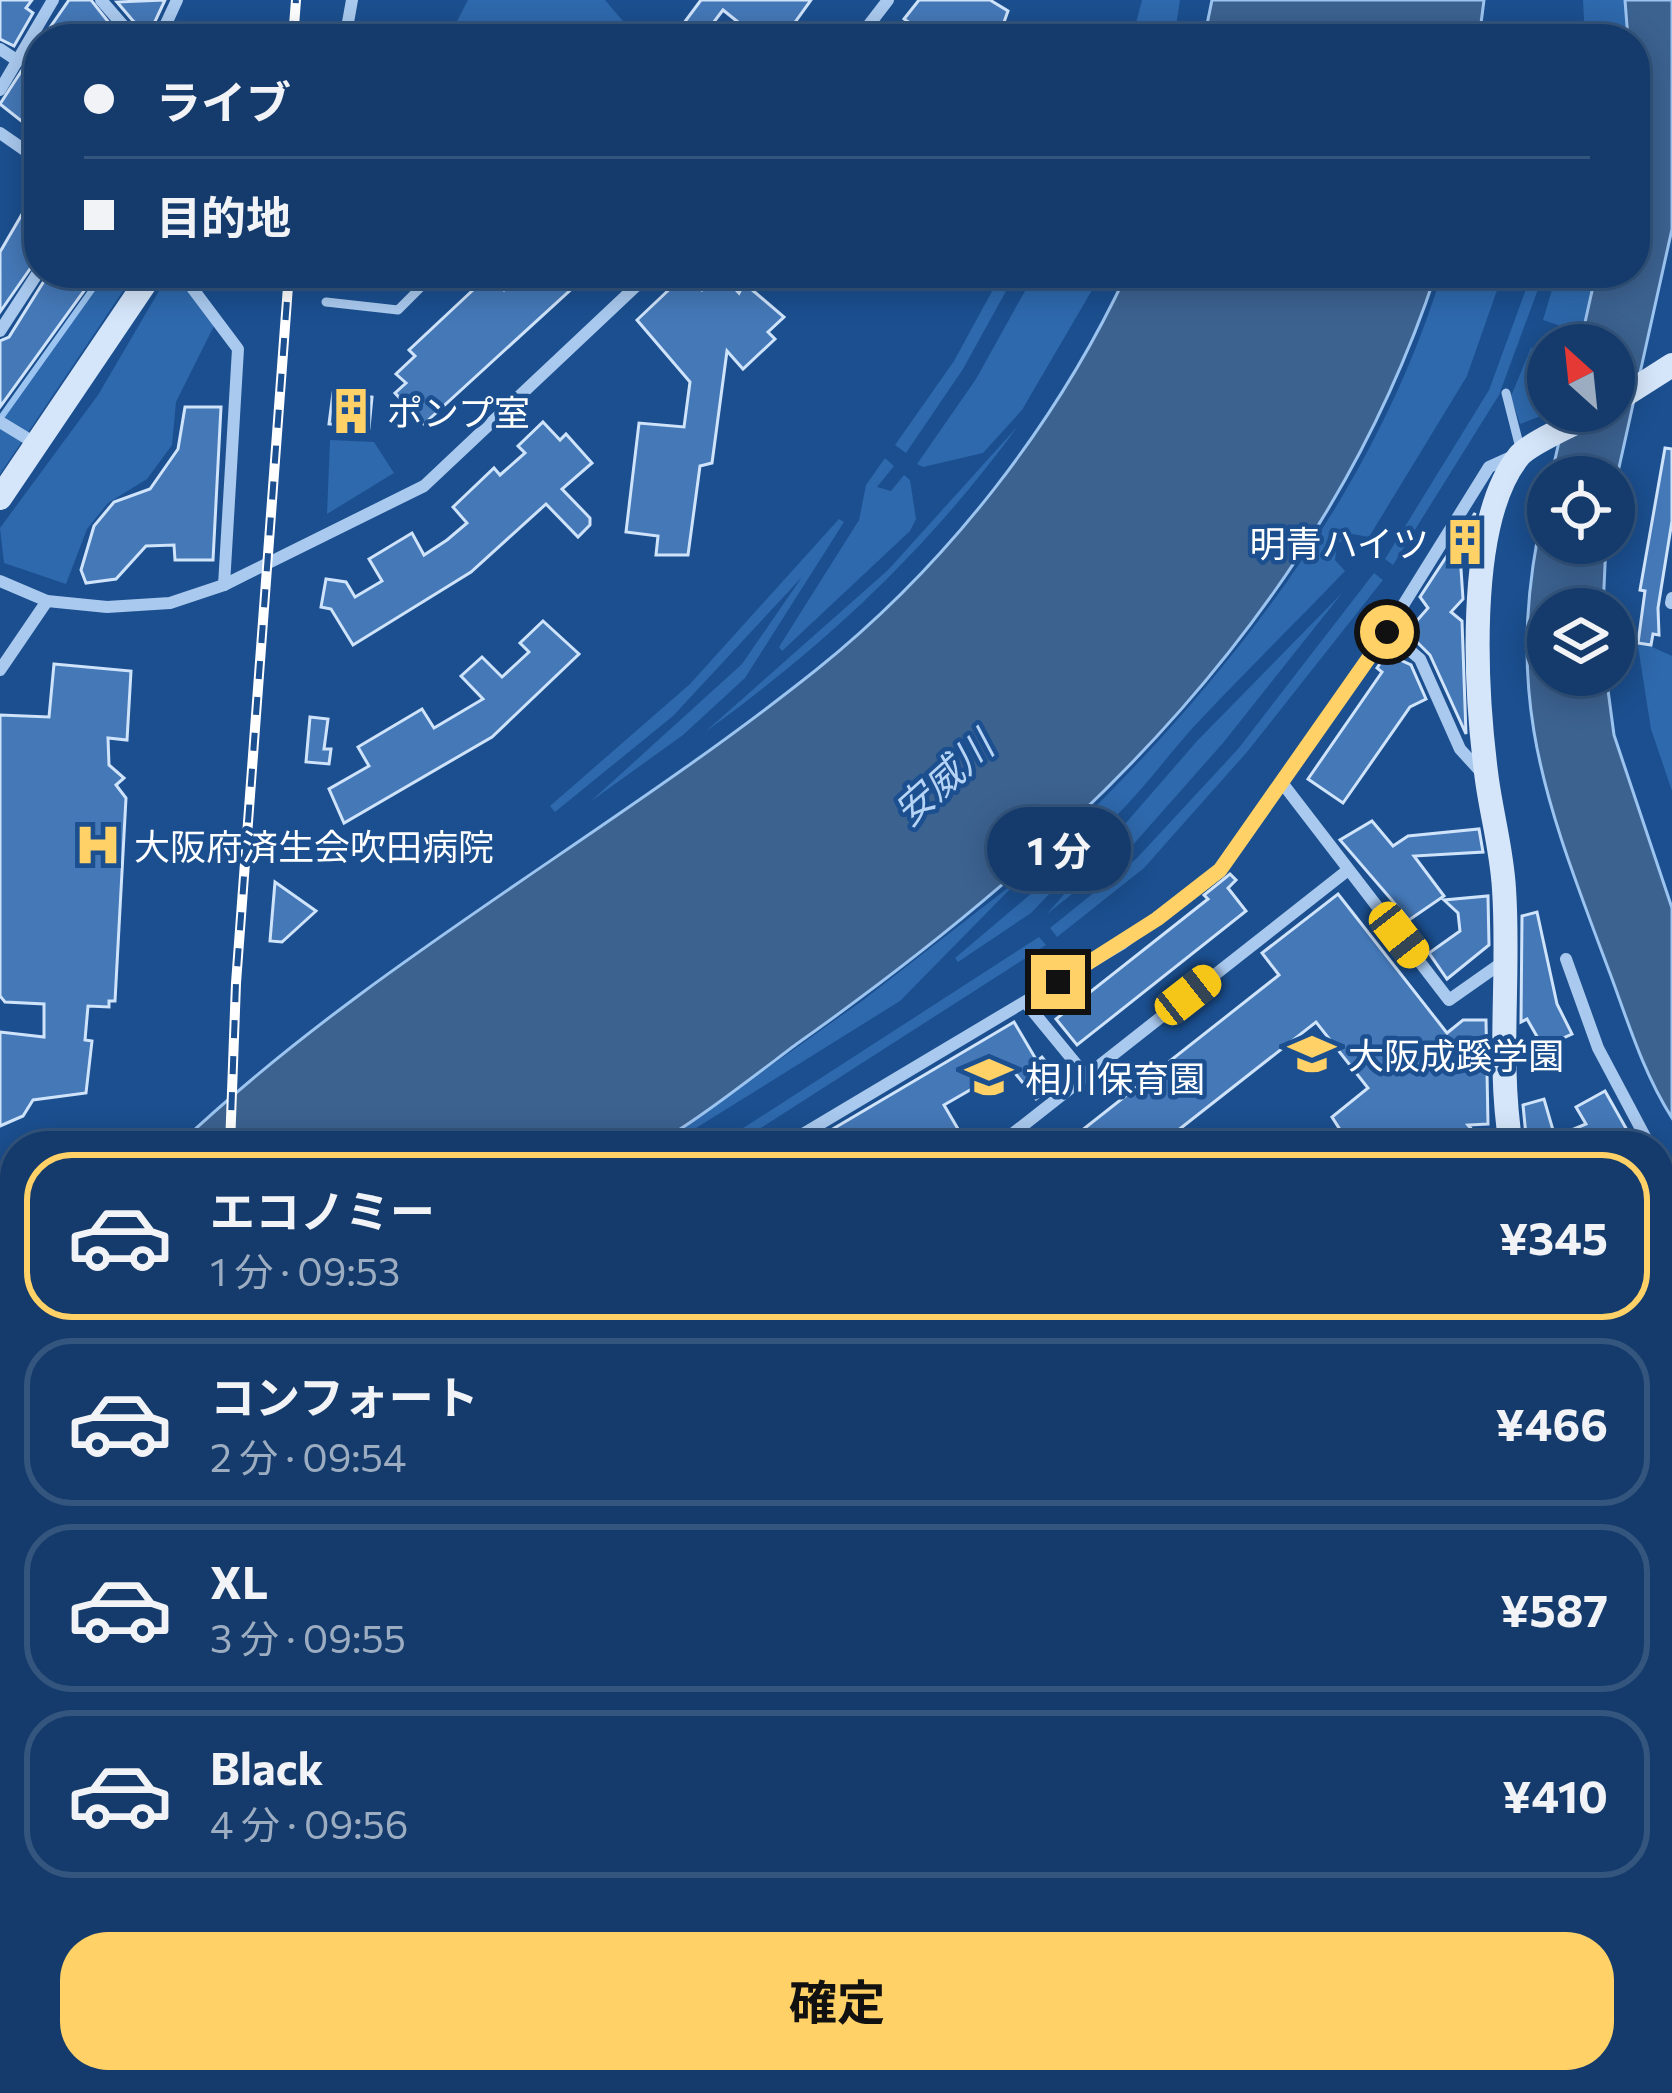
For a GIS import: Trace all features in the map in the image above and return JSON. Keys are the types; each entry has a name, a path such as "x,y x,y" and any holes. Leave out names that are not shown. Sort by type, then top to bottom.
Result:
{"street":[{"path":"101,0 122,24"},
{"path":"870,24 888,0"},
{"path":"0,49 18,62"},
{"path":"0,90 24,52"},
{"path":"0,331 28,288"},
{"path":"0,498 142,288"},
{"path":"192,288 238,350 224,585"},
{"path":"0,581 47,601 107,607 170,603 224,585 424,486 634,288"},
{"path":"1635,389 1663,372"},
{"path":"0,422 38,445"},
{"path":"808,1131 1026,1003 1192,895 1220,870 1387,632 1490,466 1561,432"},
{"path":"1508,1131 1502,1092 1504,890 1487,778 1479,646 1486,539 1503,486 1521,453"},
{"path":"0,670 47,601"},
{"path":"1387,632 1420,659 1460,749 1487,778"},
{"path":"1283,784 1449,1000 1504,961"},
{"path":"1016,1131 1348,870"},
{"path":"1566,959 1598,1048 1642,1131"},
{"path":"1026,1003 1086,1076"}],"lane":[{"path":"326,302 398,310 420,288"},
{"path":"1506,393 1521,453"}],"shaded area":[{"path":"468,0 605,0 625,24 456,24"},
{"path":"1142,0 1180,0 1176,24 1136,24"},
{"path":"1583,0 1625,0 1627,24 1584,24"},
{"path":"93,288 125,288 0,474 0,419"},
{"path":"161,288 187,288 214,326 176,402 172,445 147,479 108,503 87,529 66,584 4,563 0,528 98,395"},
{"path":"994,288 1008,288 963,369 906,453 895,445 954,361"},
{"path":"1027,288 1093,288 1022,410 983,453 923,467 917,464 976,379"},
{"path":"1437,288 1498,288 1467,376 1369,537 1352,534 1337,544 1335,560 1345,571 1105,826 1058,859 1031,869 1159,740 1276,597 1373,442"},
{"path":"1526,288 1538,288 1499,395 1393,565 1385,559 1489,390"},
{"path":"1553,288 1593,288 1585,324 1543,320"},
{"path":"1527,358 1527,421 1520,424 1511,396"},
{"path":"1018,426 948,513 874,592 793,664 705,732 888,570"},
{"path":"330,440 374,442 394,473 327,514"},
{"path":"885,458 894,466 877,487 891,491 904,475 910,480 916,519 910,531 782,651 779,647 859,520 866,485"},
{"path":"839,519 844,522 745,678 683,735 590,802 742,664 802,577 673,716 555,812 550,806 690,684"},
{"path":"1374,573 1383,580 1247,752 1144,868 1057,937 1050,928 1137,858 1238,749"},
{"path":"1343,592 1223,743 1131,847 1047,914 1197,741"},
{"path":"1637,640 1672,656 1672,791 1651,729"},
{"path":"1070,861 1074,868 1031,913 958,962 955,958"},
{"path":"1022,877 900,1001 691,1131 679,1131 862,1001"},
{"path":"1039,937 1046,945 756,1131 739,1131"}],"water":[{"path":"1212,0 1484,0 1481,24 1207,24"},
{"path":"1625,0 1672,0 1672,229 1635,396 1635,324 1585,324 1593,288 1650,288 1650,24 1627,24"},
{"name":"安威川","path":"1120,288 1430,288 1389,394 1329,507 1260,612 1181,709 1094,801 1001,886 902,967 677,1131 194,1131 329,1017 737,731 864,629 910,585 994,489 1032,438"},
{"path":"1561,432 1627,432 1622,456 1556,456"},
{"path":"1534,564 1605,564 1604,588 1531,588"},
{"path":"1530,696 1609,696 1614,735 1672,908 1672,1118 1638,1049 1586,910 1535,739"}],"building":[{"path":"0,0 32,0 26,8 33,13 14,46 0,39"},
{"path":"69,0 91,0 110,24 52,24"},
{"path":"165,0 154,24 134,22 117,2"},
{"path":"701,0 811,0 794,24 740,24 723,10 712,24 683,24"},
{"path":"919,0 990,0 1008,11 1003,24 912,24 904,19"},
{"path":"24,67 24,123 0,104"},
{"path":"24,211 24,278 0,312 0,252"},
{"path":"40,288 86,288 0,407 0,341 9,337"},
{"path":"475,288 573,288 424,424 395,393 406,383 396,374 415,356 409,350"},
{"path":"671,288 734,288 739,293 750,288 784,317 768,332 775,339 743,369 727,351 712,463 700,466 688,555 656,555 658,536 626,532 639,423 684,427 690,382 637,320"},
{"name":"ポンプ室","path":"333,393 372,397 369,428 329,424"},
{"path":"185,407 221,407 213,560 175,560 174,545 146,546 116,579 86,583 81,570 94,526 114,502 150,489 178,449"},
{"path":"543,422 560,440 566,434 592,463 562,489 590,518 590,525 578,537 546,504 471,572 353,645 331,609 321,607 326,579 346,582 355,597 382,581 369,559 412,533 424,555 447,540 467,523 453,507 494,468 500,475 525,453 518,446"},
{"path":"1665,448 1672,449 1672,521 1658,608 1659,635 1653,634 1651,645 1638,643 1645,591 1640,590"},
{"path":"1475,513 1461,569 1463,599 1451,612 1462,621 1466,734 1430,655 1407,632 1428,608 1420,597"},
{"path":"543,621 579,654 492,737 344,823 329,789 369,766 358,747 422,709 434,728 483,699 461,676 482,657 502,677 529,652 520,643"},
{"path":"1387,654 1411,665 1426,699 1410,707 1343,803 1308,779 1382,672 1377,668"},
{"path":"54,664 131,671 127,740 108,738 109,765 124,778 116,785 126,798 115,1001 109,1001 109,1007 88,1006 85,1040 92,1041 86,1093 33,1100 23,1116 0,1126 0,1032 44,1037 44,1004 5,1002 0,996 0,715 49,717"},
{"path":"310,717 328,719 324,749 331,749 329,764 306,762"},
{"path":"1372,821 1393,846 1408,836 1479,829 1483,852 1414,856 1444,896 1409,920 1340,840"},
{"path":"1230,874 1236,880 1228,888 1246,911 1077,1045 1056,1019 1208,899 1204,895"},
{"path":"275,882 316,911 282,942 270,941"},
{"path":"1338,894 1447,1033 1463,1020 1486,1020 1488,1124 1468,1125 1473,1131 1341,1131 1332,1117 1368,1088 1316,1022 1177,1131 1081,1131 1279,975 1262,953"},
{"path":"1488,896 1489,945 1447,979 1429,953 1460,931 1458,913 1444,900"},
{"path":"1537,912 1557,1004 1572,1034 1543,1047 1527,1019 1521,1022 1522,916"},
{"path":"1014,1022 1037,1061 1042,1057 1060,1080 1036,1099 1010,1067 944,1105 959,1131 829,1131"},
{"path":"1605,1091 1628,1131 1569,1131 1586,1124 1576,1107"},
{"path":"1544,1099 1553,1131 1526,1131 1523,1105"}],"waterway":[{"path":"0,419 93,288"}],"railway":[{"path":"294,24 296,0"},
{"path":"231,1131 236,983 288,288"}],"place":[{"name":"ポンプ室","path":"351,411"},
{"name":"明青ハイツ","path":"1465,542"},
{"name":"大阪府済生会吹田病院","path":"98,845"},
{"name":"大阪成蹊学園","path":"1312,1054"},
{"name":"相川保育園","path":"989,1077"}],"route":[{"path":"1058,982 1123,943 1220,870 1387,632"}]}
